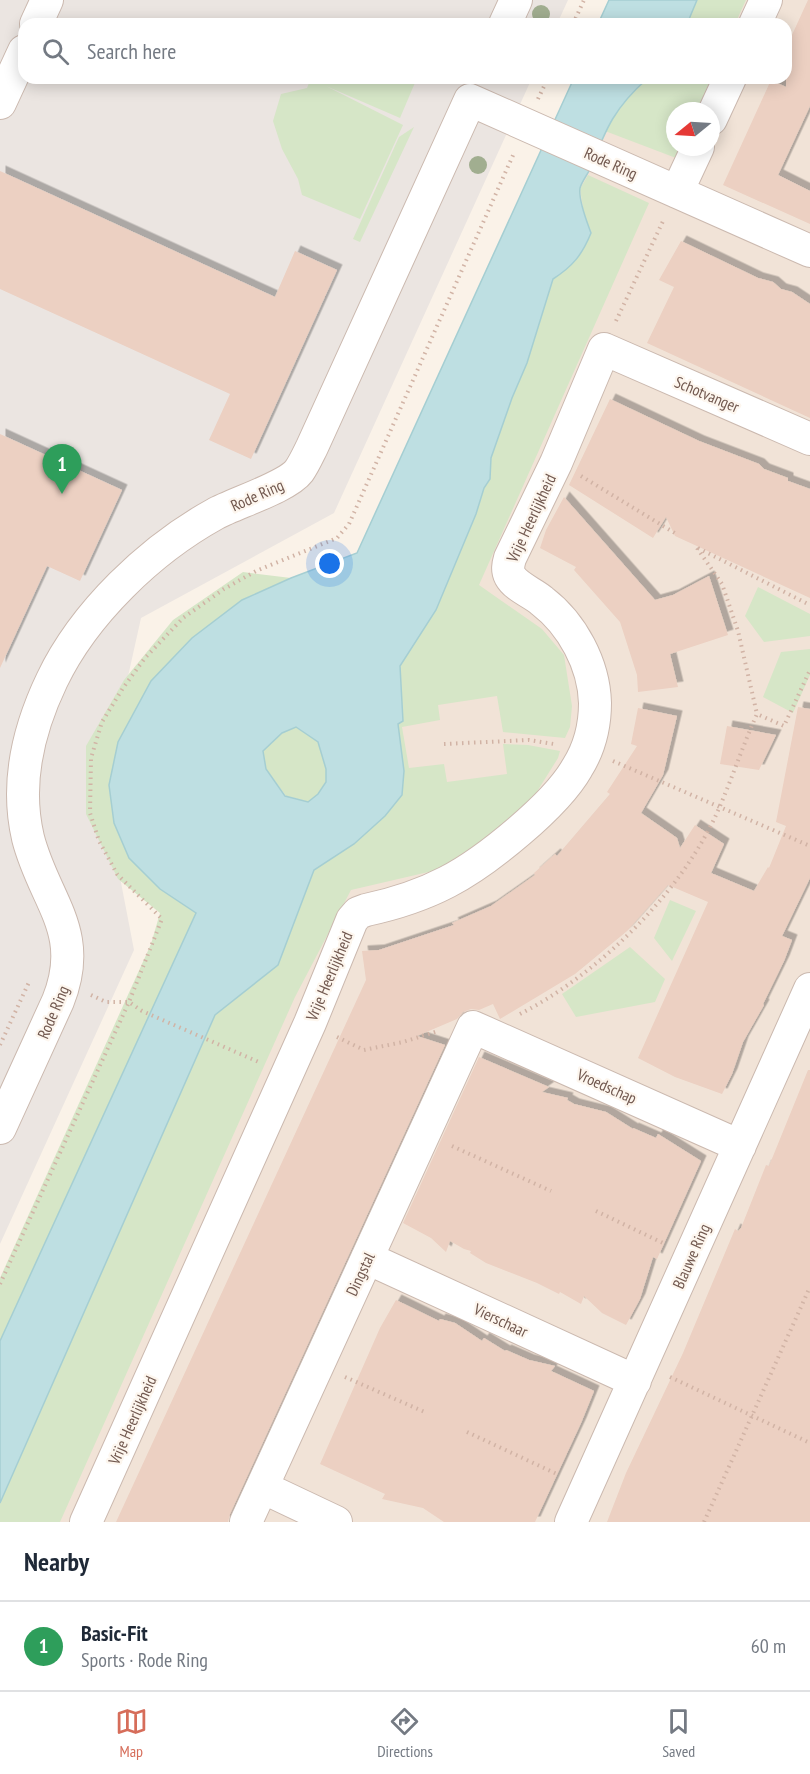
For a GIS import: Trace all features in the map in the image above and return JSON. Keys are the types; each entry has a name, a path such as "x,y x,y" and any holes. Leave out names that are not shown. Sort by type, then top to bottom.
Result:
{"street":[{"path":"39,18 47,0"},
{"path":"508,18 516,0"},
{"path":"758,18 766,0"},
{"path":"0,103 18,64"},
{"path":"719,102 727,84"},
{"name":"Rode Ring","path":"0,1128 66,982 69,961 66,932 28,840 24,816 23,768 29,737 41,704 63,657 77,637 126,581 192,528 244,499 289,480 298,472 306,459 475,89 535,129 609,162 670,206 810,251"},
{"path":"670,206 694,156"},
{"name":"Schotvanger","path":"608,339 810,439"},
{"name":"Vrije Heerlijkheid","path":"86,1522 310,1023 352,920 358,913 416,896 449,881 473,866 529,822 554,797 576,770 587,749 593,727 595,702 590,671 576,639 560,616 516,583 510,577 508,569 510,558 556,463 608,339"},
{"name":"Blauwe Ring","path":"571,1522 810,988"},
{"name":"Vroedschap","path":"473,1027 740,1146"},
{"name":"Dingstal","path":"246,1522 473,1027"},
{"name":"Vierschaar","path":"367,1258 639,1372"},
{"path":"262,1487 336,1522"}],"path":[{"path":"576,18 584,0"},
{"path":"0,1284 129,1002 162,919 117,874 99,841 90,813 91,758 102,722 145,658 183,618 224,589 256,571 337,538 349,524 535,129 546,84"},
{"path":"608,339 670,206"},
{"path":"556,463 678,536"},
{"path":"512,1018 577,978 641,923 665,896 695,854 719,807 757,714 738,631 722,584 697,548 810,606"},
{"path":"757,714 784,726 810,670"},
{"path":"444,744 529,740 587,749 810,846"},
{"path":"66,982 106,1002 129,1002 141,1011 286,1074"},
{"path":"310,1023 364,1050 403,1042 442,1030"},
{"path":"424,1133 551,1191"},
{"path":"596,1211 691,1256"},
{"path":"704,1522 810,1287"},
{"path":"318,1365 427,1413"},
{"path":"639,1372 752,1416 810,1443"},
{"path":"467,1432 586,1488"}],"shaded area":[{"path":"0,0 568,0 560,18 18,18 18,84 529,84 334,513 141,618 103,789 134,950 0,1244"},
{"path":"631,0 810,0 810,1522 0,1522 593,84 792,84 792,18 623,18"}],"green space":[{"path":"697,0 746,0 738,18 690,18"},
{"path":"309,84 414,84 400,118 326,86 403,125 360,219 302,195 298,179 282,149 273,121 281,94 307,88"},
{"path":"642,84 708,84 701,102 666,102 666,154 605,131 622,103"},
{"path":"414,127 360,242 353,239 399,137"},
{"path":"588,175 649,203 479,585 542,629 564,655 572,706 570,727 565,738 503,732 497,696 438,705 440,720 402,727 409,768 444,764 447,782 507,774 503,744 528,745 560,751 558,758 533,798 490,836 437,870 351,890 295,997 60,1522 0,1522 0,1503 215,1015 278,965 314,870 354,844 385,816 404,771 398,724 403,721 400,666 436,610 476,514 484,488 490,479 491,458 527,363 553,279 576,259 591,233 584,214 580,189"},
{"path":"243,572 291,578 242,600 151,681 118,742 114,823 129,858 160,889 196,913 0,1341 0,1278 151,944 160,913 118,879 86,814 86,746 124,680 173,620"},
{"path":"758,587 810,614 810,636 764,642 745,616"},
{"path":"810,649 810,675 793,713 763,697 781,652"},
{"path":"296,727 318,742 326,769 326,782 309,802 286,796 266,769 263,751 282,733"},
{"path":"670,900 696,911 672,961 654,938"},
{"path":"630,947 665,979 655,1002 576,1017 562,994"}],"water":[{"path":"609,0 697,0 690,18 601,18"},
{"path":"571,84 642,84 619,109 581,185 582,205 591,233 576,259 553,279 527,363 491,458 490,479 484,488 476,514 436,610 400,666 403,721 398,724 404,771 402,795 385,816 354,844 314,870 278,965 215,1015 0,1503 0,1341 196,913 160,889 129,858 114,823 109,785 118,742 151,681 192,638 242,600 291,578 357,553","holes":["296,727 318,742 326,769 326,782 318,794 308,802 285,796 266,769 263,751 282,733"]}],"building":[{"path":"810,0 810,106 778,175 810,191 810,224 723,185 769,84 780,84 786,87 786,84 792,84 792,35"},
{"path":"0,171 275,297 295,251 337,270 251,459 209,440 230,394 0,289"},
{"path":"681,241 758,278 773,282 781,289 792,292 810,304 810,418 647,343 674,287 659,280"},
{"path":"610,399 699,441 759,464 764,469 788,478 788,481 810,489 810,598 675,536 666,517 653,538 569,485"},
{"path":"0,434 122,490 80,581 47,566 0,668"},
{"path":"564,497 655,600 673,595 709,576 728,635 670,654 678,687 638,692 637,675 620,622 574,570 576,567 540,548 546,530"},
{"path":"798,707 810,709 810,878 782,936 792,940 784,961 764,1005 743,1042 722,1094 675,1077 638,1058 708,902 668,885 627,931 575,974 500,1019 493,1004 479,1010 471,1009 463,1012 457,1019 417,1036 445,1045 228,1522 116,1522 366,980 362,951 379,950 454,925 452,923 491,906 535,875 534,873 555,854 557,856 610,794 607,792 637,746 631,744 638,708 677,716 663,775 641,813 677,838 680,848 695,825 724,844 711,873 754,891 769,868 786,826 776,822"},
{"path":"727,726 776,735 759,770 720,764"},
{"path":"479,1057 549,1087 542,1092 568,1098 567,1100 574,1104 606,1112 633,1129 656,1138 658,1134 701,1161 657,1259 653,1257 640,1299 626,1325 602,1313 584,1296 581,1304 560,1292 559,1294 486,1263 470,1253 471,1251 450,1241 446,1252 431,1238 403,1223"},
{"path":"808,1070 810,1070 810,1522 607,1522 626,1473 683,1353 735,1229 738,1231 741,1228 766,1165 769,1166"},
{"path":"396,1300 439,1321 440,1319 455,1323 482,1341 484,1338 505,1351 555,1366 551,1371 594,1391 535,1522 444,1522 423,1508 382,1499 385,1494 320,1464 380,1328"}],"place":[{"name":"Basic-Fit","path":"62,494"}]}
